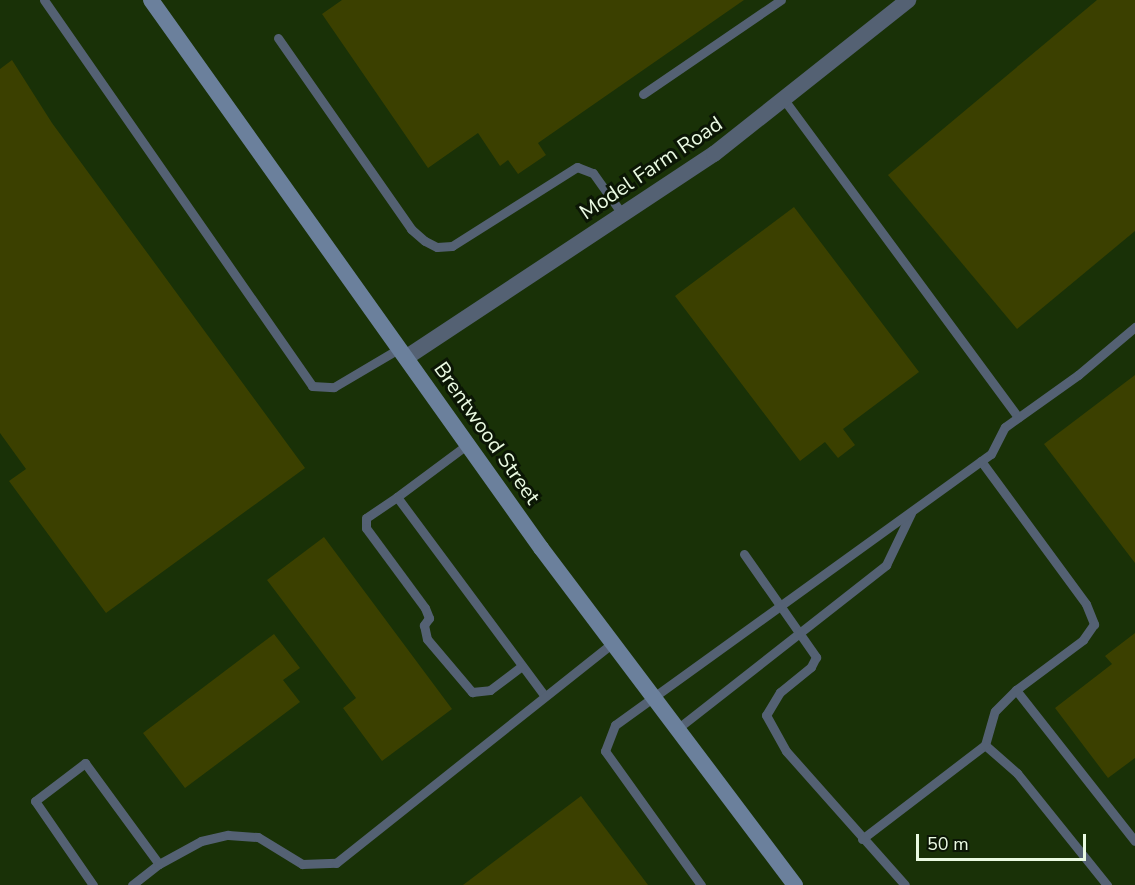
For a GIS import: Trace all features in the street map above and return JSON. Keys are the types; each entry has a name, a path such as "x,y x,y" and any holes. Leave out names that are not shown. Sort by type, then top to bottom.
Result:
{"main road":[{"name":"Brentwood Street","path":"152,0 613,644 795,885"}],"street":[{"name":"Model Farm Road","path":"403,352 623,215 785,101 899,3"}],"lane":[{"path":"44,0 312,386 334,387 403,352"},
{"path":"643,94 781,0"},
{"path":"278,38 411,229 431,244 452,246 577,167 593,173 623,215"},
{"path":"785,101 1018,417"},
{"path":"700,885 605,750 615,725 991,454 1005,427 1078,375 1135,327"},
{"path":"468,444 366,518 366,528 425,608 429,618 424,625 427,639 472,692 490,690 522,666"},
{"path":"862,839 985,745 987,728 995,711 1016,690 1083,640 1094,624 1086,604 981,461"},
{"path":"397,496 545,696"},
{"path":"677,729 886,565 912,511"},
{"path":"744,554 801,632 816,657 811,668 780,692 766,715 786,751 905,885"},
{"path":"132,885 159,864 201,841 242,834 258,837 302,864 336,863 613,644"},
{"path":"1016,690 1135,841"},
{"path":"985,745 1017,773 1107,885"},
{"path":"93,885 35,801 85,763 159,864"}],"building":[{"path":"342,0 744,0 538,143 546,155 518,174 508,160 500,166 478,133 428,168 322,14"},
{"path":"1097,0 1135,0 1135,231 1017,329 888,175"},
{"path":"12,60 52,123 305,468 106,613 9,481 26,469 0,433 0,69"},
{"path":"794,207 919,372 843,429 855,445 838,458 825,442 800,461 675,296"},
{"path":"1135,375 1135,563 1044,444"},
{"path":"324,537 452,709 382,761 343,708 356,698 267,580"},
{"path":"1135,633 1135,758 1108,778 1055,708 1112,664 1105,656"},
{"path":"274,634 300,668 283,680 300,702 185,788 143,733"},
{"path":"581,796 648,885 463,885"}]}
